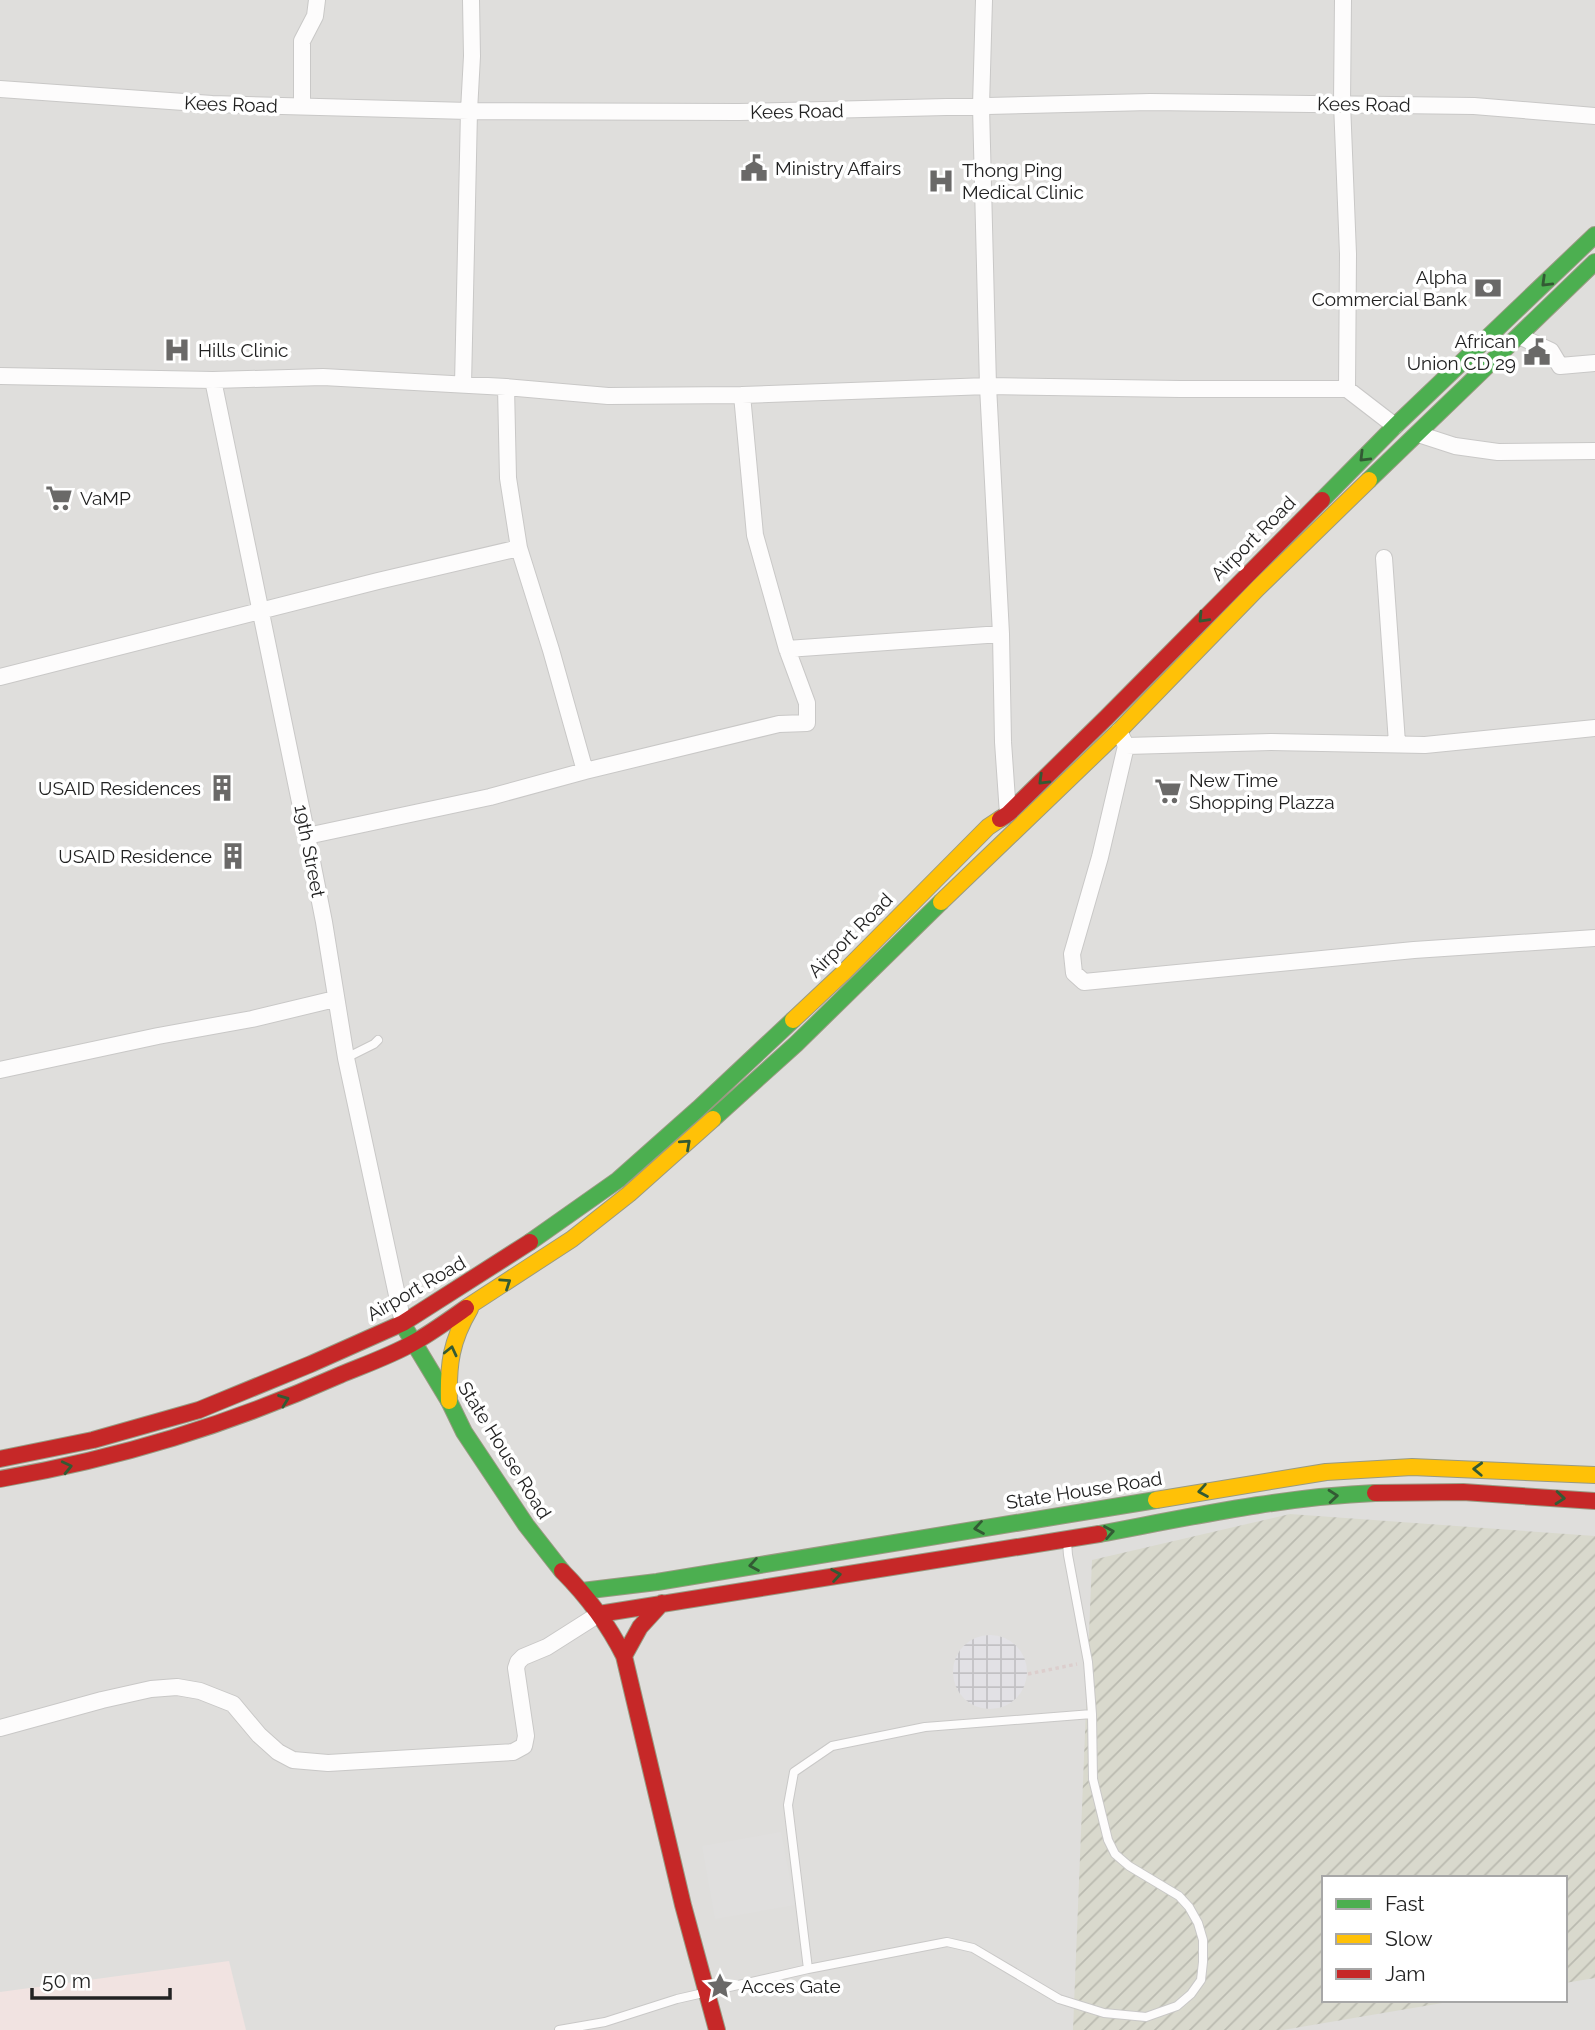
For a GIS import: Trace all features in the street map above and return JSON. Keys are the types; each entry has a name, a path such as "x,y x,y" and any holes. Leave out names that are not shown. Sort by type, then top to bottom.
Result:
{"main road":[{"name":"Airport Road","path":"0,1459 93,1440 199,1410 403,1323 548,1231 618,1180 842,974 988,827 1008,814 1395,426 1595,235"},
{"name":"Airport Road","path":"0,1479 124,1454 229,1422 293,1396 413,1343 572,1239 629,1194 796,1044 1034,811 1123,738 1258,588 1595,262"},
{"path":"782,1030 796,1044"},
{"path":"449,1401 448,1363 452,1343 471,1306"},
{"name":"State House Road","path":"403,1323 464,1432 556,1566 582,1591 614,1634 624,1656 683,1905 717,2030"},
{"name":"State House Road","path":"582,1591 657,1582 1326,1472 1412,1467 1595,1475"},
{"path":"1514,1494 1516,1470"},
{"path":"1250,1483 1255,1506"},
{"path":"599,1614 1329,1496 1413,1491 1514,1494 1595,1501"},
{"path":"624,1656 643,1620 662,1603"}],"street":[{"path":"302,106 302,41 315,16 317,0"},
{"path":"463,384 472,56 471,0"},
{"path":"984,0 981,106 988,386 1008,814"},
{"path":"1343,0 1342,103 1348,254 1347,389"},
{"name":"Kees Road","path":"0,89 212,104 469,111 739,112 1150,102 1474,106 1595,116"},
{"path":"1519,336 1552,351 1560,366 1595,363"},
{"path":"0,376 214,380 323,377 463,384 608,396 742,396 988,386 1347,389 1395,426"},
{"name":"19th Street","path":"214,380 324,922 346,1058 403,1323"},
{"path":"506,387 508,478 519,548 585,771"},
{"path":"307,836 490,797 779,724 807,723 807,702 787,649 755,534 742,396"},
{"path":"1418,434 1455,446 1498,452 1595,451"},
{"path":"0,677 260,610 519,548"},
{"path":"1384,558 1397,743"},
{"path":"787,649 1001,634"},
{"path":"1595,728 1437,744 1123,738 1100,857 1072,954 1074,973 1084,982 1414,950 1595,938"},
{"path":"0,1070 252,1019 335,999"},
{"path":"1065,1514 1067,1539"},
{"path":"0,1728 102,1700 151,1689 177,1687 200,1691 233,1703 259,1735 278,1752 293,1760 328,1763 513,1752 524,1746 526,1736 516,1668 518,1662 599,1614"}],"lane":[{"path":"346,1058 378,1040"},
{"path":"559,2030 606,2026 677,1999 808,1969 947,1942 973,1948 1059,1999 1104,2013 1146,2017 1177,2006 1191,1994 1201,1980 1203,1940 1194,1915 1179,1896 1129,1866 1115,1854 1108,1840 1093,1779 1088,1662 1067,1539"},
{"path":"808,1969 788,1805 794,1772 832,1746 925,1727 1092,1714"}],"path":[{"path":"1028,1674 1088,1662"}],"shaded area":[{"path":"0,0 1595,0 1595,2030 0,2030"},
{"path":"1290,1514 1595,1536 1595,1978 1567,1983 1567,1876 1322,1876 1322,2002 1448,2002 1283,2030 1073,2030 1092,1560"},
{"path":"990,1635 1011,1641 1021,1651 1027,1672 1021,1693 1011,1703 990,1709 969,1703 959,1693 953,1672 959,1651 969,1641"},
{"path":"781,1832 795,1905 715,1919 702,1846"},
{"path":"229,1961 246,2030 0,2030 0,1992"}],"traffic: fast":[{"path":"1322,500 1395,426 1595,235"},
{"path":"1369,480 1595,262"},
{"path":"713,1119 796,1044 941,902"},
{"path":"530,1242 618,1180 793,1020"},
{"path":"405,1328 449,1401 464,1432 526,1525 562,1571"},
{"path":"1099,1534 1270,1503 1375,1493"},
{"path":"582,1591 657,1582 1156,1500"}],"traffic: slow":[{"path":"941,902 1119,731 1258,588 1369,480"},
{"path":"793,1020 988,827 1000,819"},
{"path":"466,1308 572,1239 629,1194 713,1119"},
{"path":"449,1401 452,1353 470,1309"},
{"path":"1156,1500 1326,1472 1412,1467 1595,1475"}],"traffic: jam":[{"path":"1000,819 1107,717 1322,500"},
{"path":"0,1459 93,1440 199,1410 403,1323 530,1242"},
{"path":"0,1479 131,1450 256,1409 395,1352 466,1308"},
{"path":"1375,1493 1463,1492 1595,1501"},
{"path":"599,1614 1099,1534"},
{"path":"562,1571 596,1611 624,1656 683,1905 717,2030"},
{"path":"624,1656 640,1627 662,1603"}],"place":[{"name":"Ministry Affairs","path":"754,168"},
{"name":"Thong Ping Medical Clinic","path":"941,181"},
{"name":"Alpha Commercial Bank","path":"1488,288"},
{"name":"Hills Clinic","path":"177,350"},
{"name":"African Union CD 29","path":"1537,352"},
{"name":"VaMP","path":"59,498"},
{"name":"USAID Residences","path":"222,788"},
{"name":"New Time Shopping Plazza","path":"1168,791"},
{"name":"USAID Residence","path":"233,856"},
{"name":"Acces Gate","path":"720,1986"}]}
